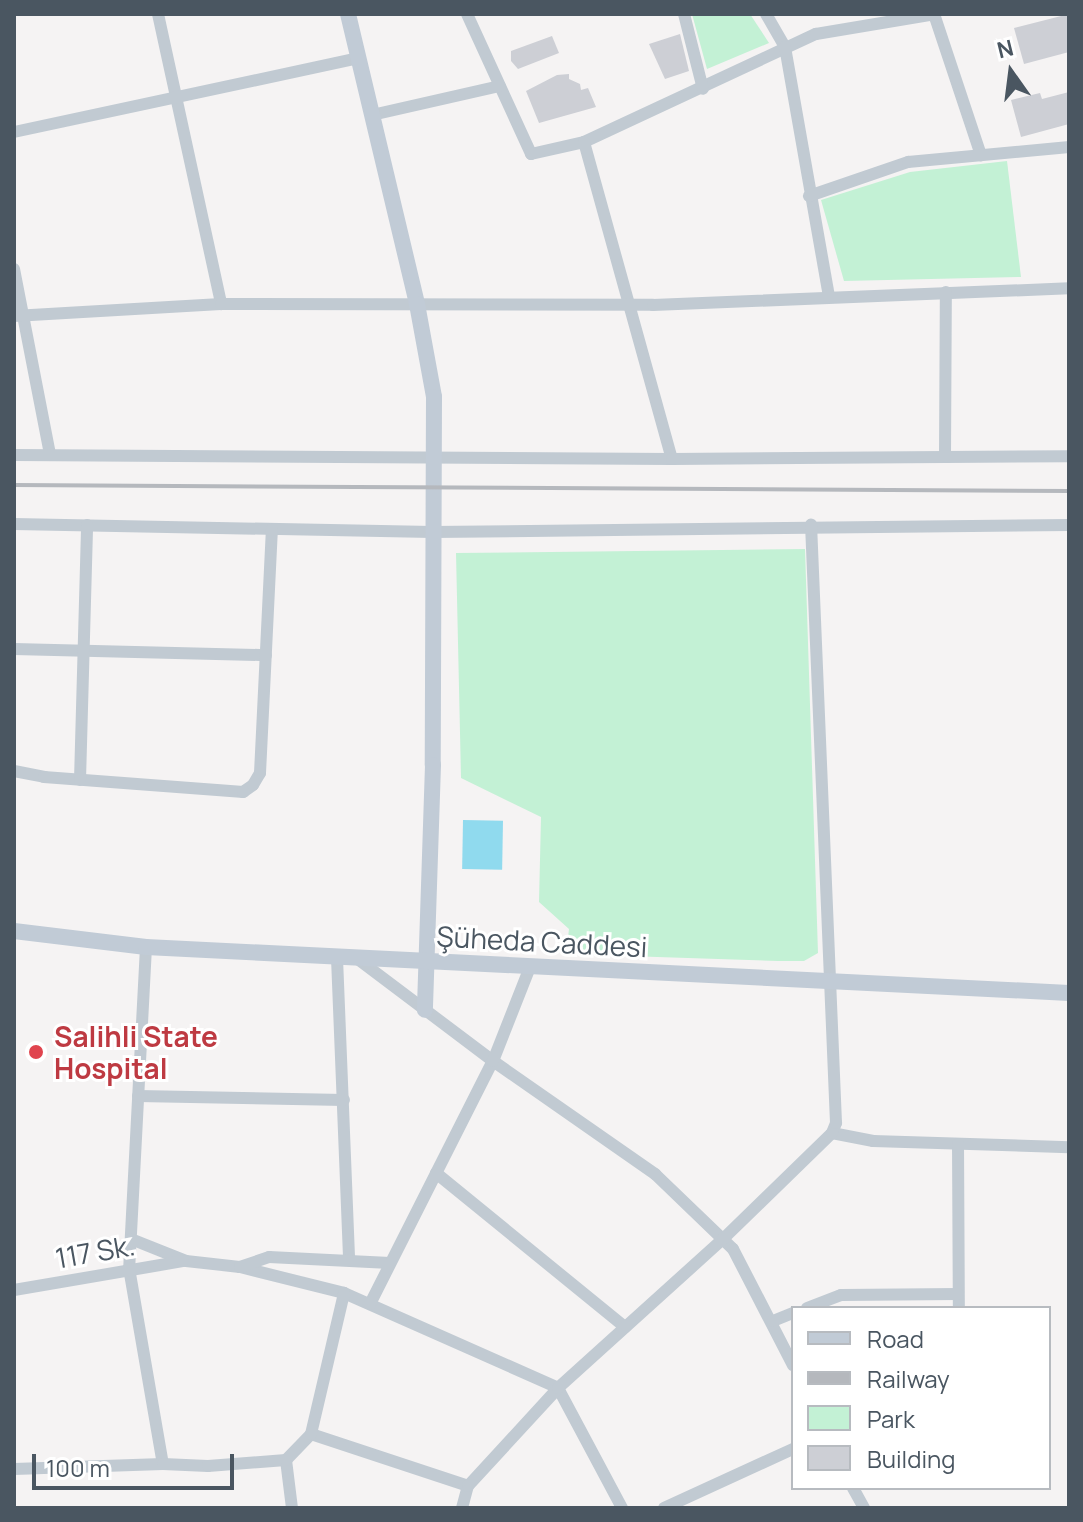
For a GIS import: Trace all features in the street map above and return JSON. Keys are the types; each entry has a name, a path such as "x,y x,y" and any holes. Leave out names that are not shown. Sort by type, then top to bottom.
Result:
{"main road":[{"path":"348,14 417,304 434,397 433,765 425,1010"},
{"name":"Şüheda Caddesi","path":"14,931 146,947 359,960 1069,993"}],"street":[{"path":"158,14 221,304"},
{"path":"467,14 531,154 584,142 816,34 934,14 981,155"},
{"path":"684,14 703,89"},
{"path":"766,14 785,47 829,297"},
{"path":"14,132 358,58"},
{"path":"372,115 500,86"},
{"path":"584,142 672,459"},
{"path":"809,196 908,162 1069,147"},
{"path":"14,269 19,316 50,455"},
{"path":"19,316 221,304 631,305 1069,288"},
{"path":"945,456 946,292"},
{"path":"14,455 672,459 1069,456"},
{"path":"14,524 432,532 811,525 1069,525"},
{"path":"80,780 87,525"},
{"path":"462,1508 468,1486 558,1388 723,1239 832,1133 836,1123 811,525"},
{"path":"14,771 80,780 243,792 253,785 260,773 272,529"},
{"path":"14,649 266,655"},
{"path":"146,947 129,1268 163,1464"},
{"path":"337,958 349,1260"},
{"path":"359,960 493,1061 655,1174 733,1249 791,1361"},
{"path":"370,1304 493,1061 530,967"},
{"path":"138,1096 344,1100"},
{"path":"832,1133 873,1141 1069,1147"},
{"path":"958,1144 959,1306"},
{"path":"436,1173 625,1327"},
{"path":"131,1239 186,1261 240,1267 344,1293 558,1388 622,1508"},
{"path":"240,1267 269,1257 390,1263"},
{"name":"117 Sk.","path":"14,1290 129,1268 186,1261"},
{"path":"14,1469 163,1464 208,1466 286,1460 311,1434 344,1293"},
{"path":"812,1306 841,1295 958,1294"},
{"path":"773,1321 791,1314"},
{"path":"311,1434 468,1486"},
{"path":"664,1508 791,1450"},
{"path":"286,1460 292,1508"},
{"path":"854,1490 864,1508"}],"green space":[{"path":"692,14 750,14 769,43 707,69"},
{"path":"1007,161 1021,277 844,281 821,200 910,172"},
{"path":"805,549 818,953 804,961 566,954 569,929 539,902 541,817 461,778 456,553"}],"water":[{"path":"463,820 503,821 502,870 462,869"}],"building":[{"path":"1069,14 1069,52 1024,64 1014,28"},
{"path":"680,34 689,71 665,79 649,44"},
{"path":"552,36 559,53 518,69 511,61 511,51"},
{"path":"569,74 569,79 580,84 581,90 588,88 596,107 539,123 526,91 557,75"},
{"path":"1069,92 1069,124 1021,137 1011,100 1040,93 1042,99"}],"railway":[{"path":"14,485 1069,491"}],"place":[{"name":"Salihli State Hospital","path":"36,1052"}]}
